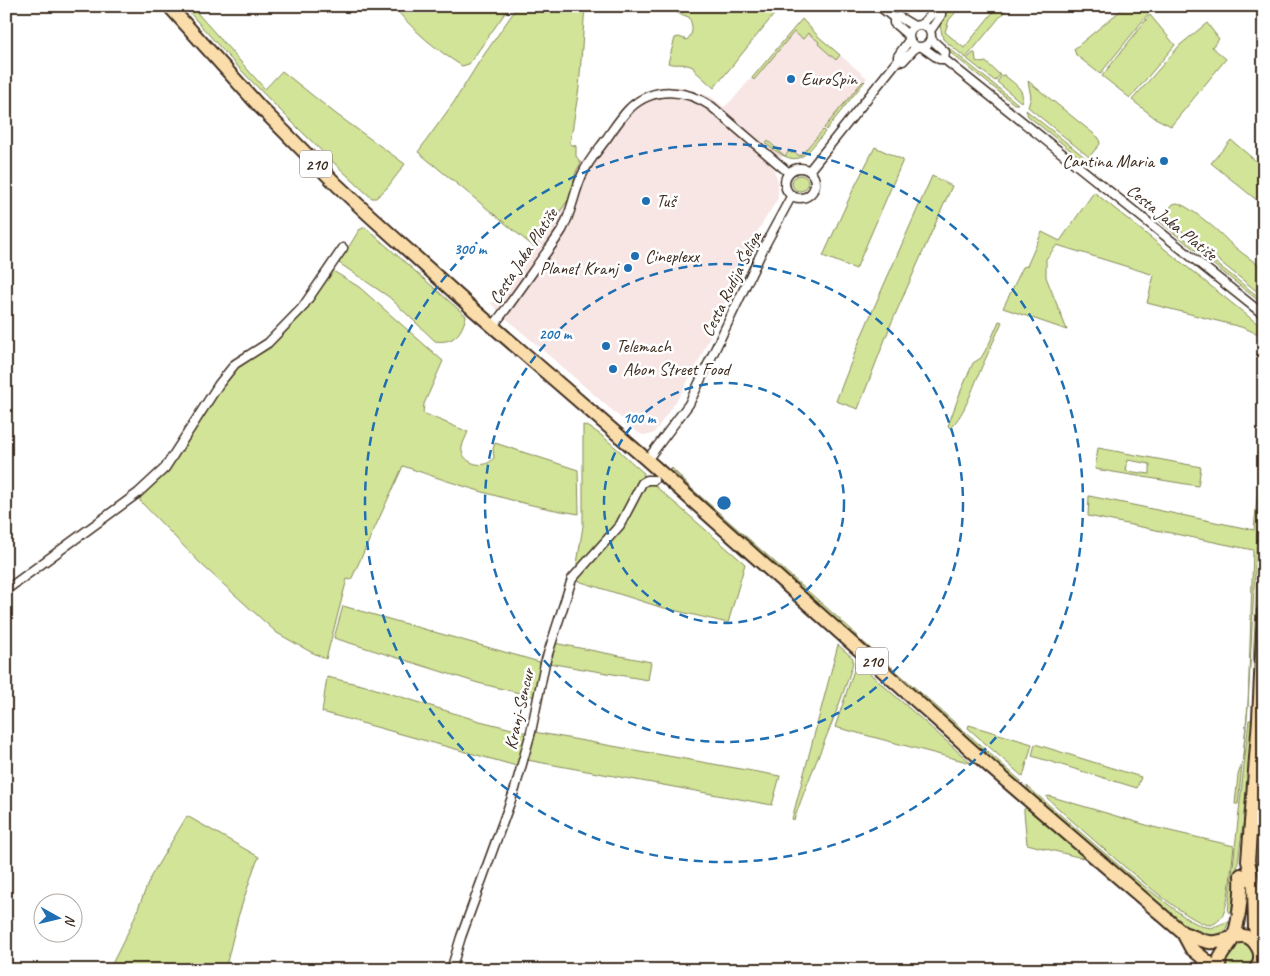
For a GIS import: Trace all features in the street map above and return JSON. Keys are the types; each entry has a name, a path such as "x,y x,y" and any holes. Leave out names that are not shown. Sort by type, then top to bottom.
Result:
{"main road":[{"name":"210","path":"169,6 260,107 337,185 493,326 1186,938 1192,948 1208,962 1215,965"},
{"path":"1215,965 1214,952 1226,939 1237,918 1248,861 1262,691 1264,612"},
{"path":"1246,875 1249,887 1248,919 1250,938"},
{"path":"1226,939 1233,917 1236,890 1246,875"},
{"path":"1246,875 1254,886 1255,928 1264,942"},
{"path":"1226,939 1241,936 1250,938 1258,946 1261,954 1260,962 1255,970"},
{"name":"210","path":"1186,938 1209,942 1226,939"}],"street":[{"path":"879,6 894,18 894,23 919,47"},
{"path":"809,171 898,60 898,56 909,38 910,30 918,26 936,10 942,8 941,15 927,44 919,47 903,61 898,60"},
{"path":"894,18 899,17 918,26 926,27 930,35"},
{"name":"Cesta Jaka Platiše","path":"930,35 945,52 944,59"},
{"name":"Cesta Jaka Platiše","path":"919,47 939,59 944,59 1264,315"},
{"name":"Cesta Jaka Platiše","path":"493,326 562,230 583,173 589,163 621,119 642,100 655,94 672,91 698,98 711,106 789,173"},
{"path":"800,168 809,171 815,179 813,190 803,197 792,195 786,185 789,173 800,168"},
{"name":"Cesta Rudija Šeliga","path":"647,460 689,404 765,245 792,195"},
{"path":"6,590 138,492 165,468 219,384 235,364 268,343 302,308 343,248"},
{"name":"Kranj-Sencur","path":"451,970 514,789 531,732 545,663 572,579 620,525 642,483 646,480 654,480"}],"shaded area":[{"path":"802,19 819,37 867,78 800,157 783,156 773,168 778,181 778,198 756,234 699,361 679,397 654,433 643,435 637,432 490,303 496,301 514,278 572,193 575,171 618,115 634,99 650,90 682,87 711,97 724,107 735,97"}],"green space":[{"path":"184,6 191,6 265,89 282,71 336,114 405,164 387,188 376,198 372,198 366,193 272,102"},
{"path":"393,6 510,6 469,64 462,66 425,39"},
{"path":"518,6 585,6 579,88 570,144 576,146 576,156 581,163 576,172 569,199 534,247 418,152"},
{"path":"667,6 781,6 714,88 693,67 668,63 675,38 679,37 687,40 692,29 689,17 677,13"},
{"path":"952,6 961,6 949,20 945,32 964,48 998,6 1009,6 966,58 943,39 939,21"},
{"path":"1126,6 1143,6 1149,13 1100,74 1076,55 1074,49"},
{"path":"1150,15 1175,45 1130,98 1102,76"},
{"path":"802,19 840,55 836,60 808,33 803,39 794,32 754,80 752,78"},
{"path":"1207,23 1219,39 1212,47 1226,59 1171,126 1155,118 1132,100 1180,45"},
{"path":"944,44 1018,104 1014,104 942,46"},
{"path":"975,53 976,61 986,62 1000,75 995,81 967,59"},
{"path":"1002,75 1018,87 1022,94 1021,102 997,82"},
{"path":"865,81 826,130 824,128 862,82"},
{"path":"1028,81 1099,138 1100,144 1089,157 1028,107 1031,97"},
{"path":"1026,110 1087,159 1084,161 1028,116"},
{"path":"823,130 825,132 817,142 799,158 786,157 766,144 768,141 785,156 789,151 800,156"},
{"path":"1231,140 1264,168 1264,206 1211,163"},
{"path":"875,147 903,160 856,269 823,256"},
{"path":"797,175 803,175 808,180 806,189 797,191 792,186 792,180"},
{"path":"932,176 952,186 891,324 858,409 836,401 861,337"},
{"path":"1094,192 1264,329 1264,336 1241,327 1147,303 1154,275 1057,245 1046,259 1046,277 1067,330 1003,308 1023,267 1027,266 1042,232 1060,241"},
{"path":"1177,203 1202,218 1233,246 1264,269 1264,297 1163,216 1173,204"},
{"path":"1160,219 1264,301 1264,305 1160,222"},
{"path":"365,227 466,316 462,328 456,336 447,341 435,341 389,297 339,263 359,230"},
{"path":"333,271 359,287 443,361 424,404 423,413 468,432 462,447 462,452 466,459 474,464 488,463 494,458 493,449 495,443 578,470 579,514 534,506 468,488 403,466 351,580 347,579 326,659 277,633 201,564 140,501 141,488 171,453 216,381 233,363 266,342 320,287"},
{"path":"999,321 1002,322 970,397 956,422 950,428 948,426 973,363 981,358"},
{"path":"583,425 605,438 644,473 632,501 616,526 576,570 583,526"},
{"path":"1098,448 1201,467 1198,486 1095,469","holes":["1128,460 1150,464 1150,474 1126,471"]},
{"path":"1264,452 1264,470 1259,503 1248,702 1253,550 1088,516 1089,496 1254,530 1259,476"},
{"path":"671,469 691,488 853,631 858,638 853,637 719,516"},
{"path":"646,484 653,484 745,564 728,623 660,607 575,580 608,544"},
{"path":"1264,487 1255,664 1253,663 1259,539"},
{"path":"343,606 543,663 536,697 478,683 334,638"},
{"path":"862,641 1021,782 1015,781 864,646"},
{"path":"554,643 651,662 648,680 548,663"},
{"path":"838,645 853,658 853,663 840,703 794,820 792,819"},
{"path":"858,663 971,763 835,727 856,664"},
{"path":"327,677 366,686 476,720 528,733 520,767 322,712"},
{"path":"1248,702 1243,760 1242,762"},
{"path":"1249,720 1253,720 1248,789 1231,913 1228,912"},
{"path":"969,725 1032,744 1023,777 968,728"},
{"path":"534,732 780,776 772,805 527,760"},
{"path":"1035,744 1141,777 1137,788 1032,756"},
{"path":"1242,762 1238,804 1235,804 1238,775"},
{"path":"1027,786 1131,876 1186,918 1201,926 1211,928 1229,921 1224,934 1216,938 1193,932 1182,925 1030,794"},
{"path":"1049,796 1153,827 1234,846 1228,897 1226,907 1220,919 1210,925 1197,920 1177,908 1102,847 1046,797"},
{"path":"1028,808 1084,856 1082,858 1027,844 1024,809"},
{"path":"1264,809 1264,918 1260,914 1260,882"},
{"path":"187,816 259,857 238,917 225,970 109,970 131,926 151,876"},
{"path":"1236,941 1247,942 1256,956 1250,970 1225,970 1225,957"}],"place":[{"name":"EuroSpin","path":"791,79"},
{"name":"Cantina Maria","path":"1164,161"},
{"name":"Tuš","path":"646,201"},
{"name":"Cineplexx","path":"635,256"},
{"name":"Planet Kranj","path":"628,268"},
{"name":"Telemach","path":"606,346"},
{"name":"Abon Street Food","path":"613,369"}]}
